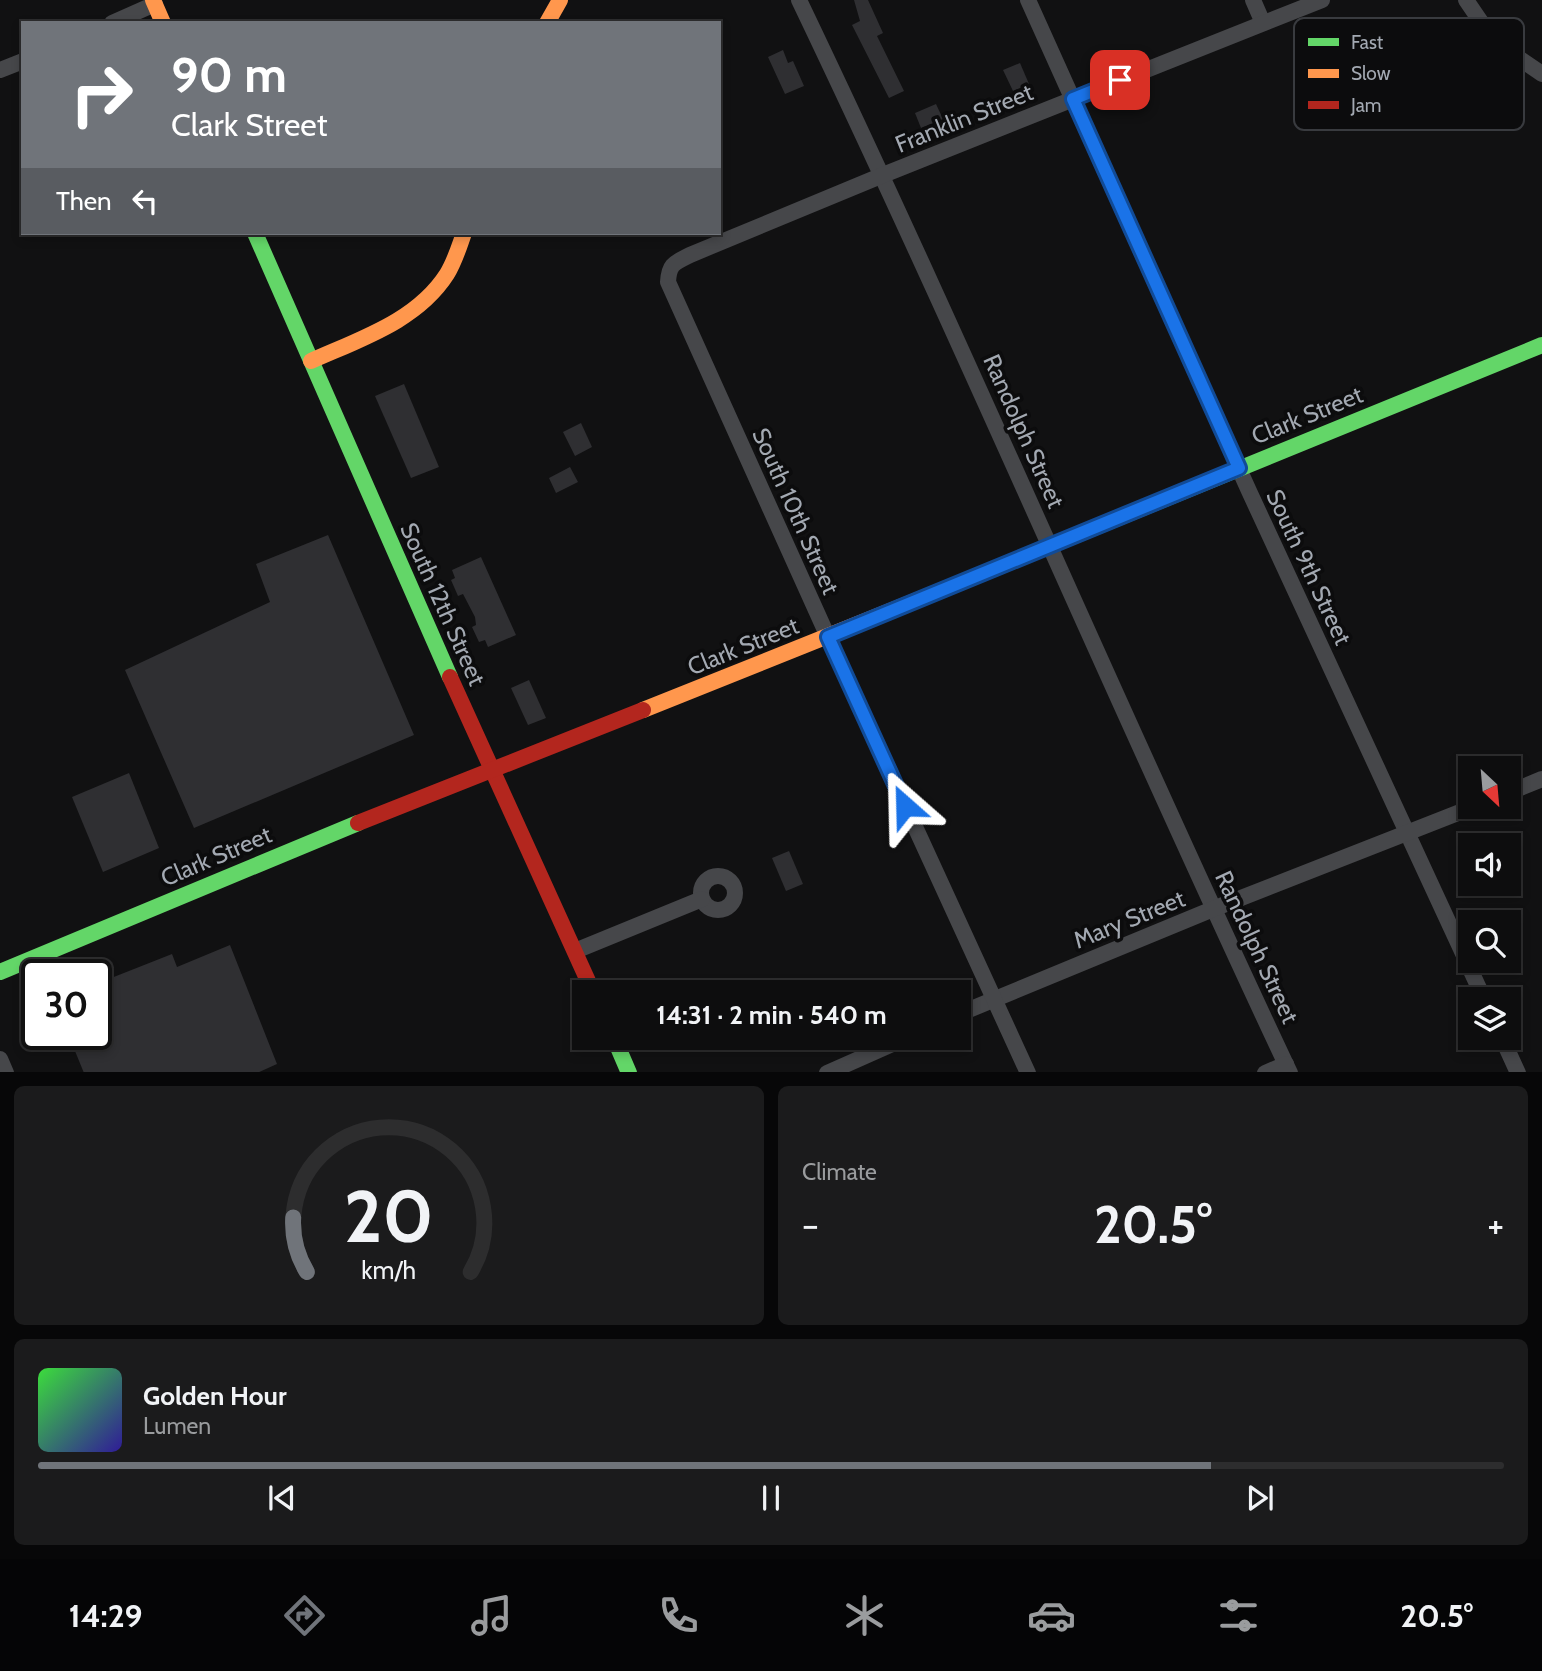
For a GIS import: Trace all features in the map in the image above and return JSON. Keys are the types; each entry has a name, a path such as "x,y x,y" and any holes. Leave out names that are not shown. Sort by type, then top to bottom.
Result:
{"street":[{"path":"549,21 560,0"},
{"name":"Randolph Street","path":"799,0 883,175 1213,909 1288,1068"},
{"name":"South 9th Street","path":"1028,0 1239,468 1478,987"},
{"path":"1253,0 1263,23"},
{"name":"Franklin Street","path":"669,271 674,263 690,255 1322,0"},
{"path":"1466,0 1478,18"},
{"path":"116,21 154,2 162,21"},
{"path":"0,70 21,62"},
{"path":"1524,62 1542,74"},
{"name":"South 12th Street","path":"256,235 588,980"},
{"path":"311,361 417,310 430,298 449,271 463,235"},
{"name":"South 10th Street","path":"669,271 668,282 1028,1072"},
{"name":"Clark Street","path":"0,972 287,851 828,637 1542,345"},
{"path":"1521,788 1542,779"},
{"name":"Mary Street","path":"971,1009 1213,909 1458,813"},
{"path":"575,951 702,900"},
{"path":"619,1050 629,1072"},
{"path":"829,1072 879,1050"},
{"path":"1507,1050 1518,1072"},
{"path":"1270,1072 1288,1068"}],"building":[{"path":"854,0 868,0 883,33 877,36 904,91 889,98 852,25 860,21"},
{"path":"783,50 788,63 793,61 804,86 785,94 768,57"},
{"path":"1020,63 1029,84 1013,91 1003,70"},
{"path":"936,104 943,119 921,128 915,113"},
{"path":"404,384 439,467 411,478 375,396"},
{"path":"581,423 592,447 575,456 563,432"},
{"path":"570,467 578,482 556,493 549,478"},
{"path":"328,535 414,735 194,828 125,670 270,602 256,564"},
{"path":"481,557 516,635 488,647 485,640 479,642 472,627 476,625 475,617 463,594 458,596 451,580 455,578 452,570"},
{"path":"529,680 546,718 528,725 511,688"},
{"path":"129,773 159,848 103,872 72,797"},
{"path":"789,851 803,884 786,891 772,858"},
{"path":"230,945 277,1064 259,1072 84,1072 75,1050 112,1050 112,978 172,954 177,967"}],"traffic: fast":[{"path":"256,235 450,677"},
{"path":"930,595 1542,345"},
{"path":"0,972 358,823"},
{"path":"619,1050 629,1072"}],"traffic: slow":[{"path":"153,0 162,21"},
{"path":"548,21 560,0"},
{"path":"311,361 386,327 420,304 447,274 463,235"},
{"path":"643,710 930,595"}],"traffic: jam":[{"path":"450,677 588,980"},
{"path":"358,823 643,710"}],"route":[{"path":"905,806 828,637 1239,468 1073,99 1120,80"}]}
